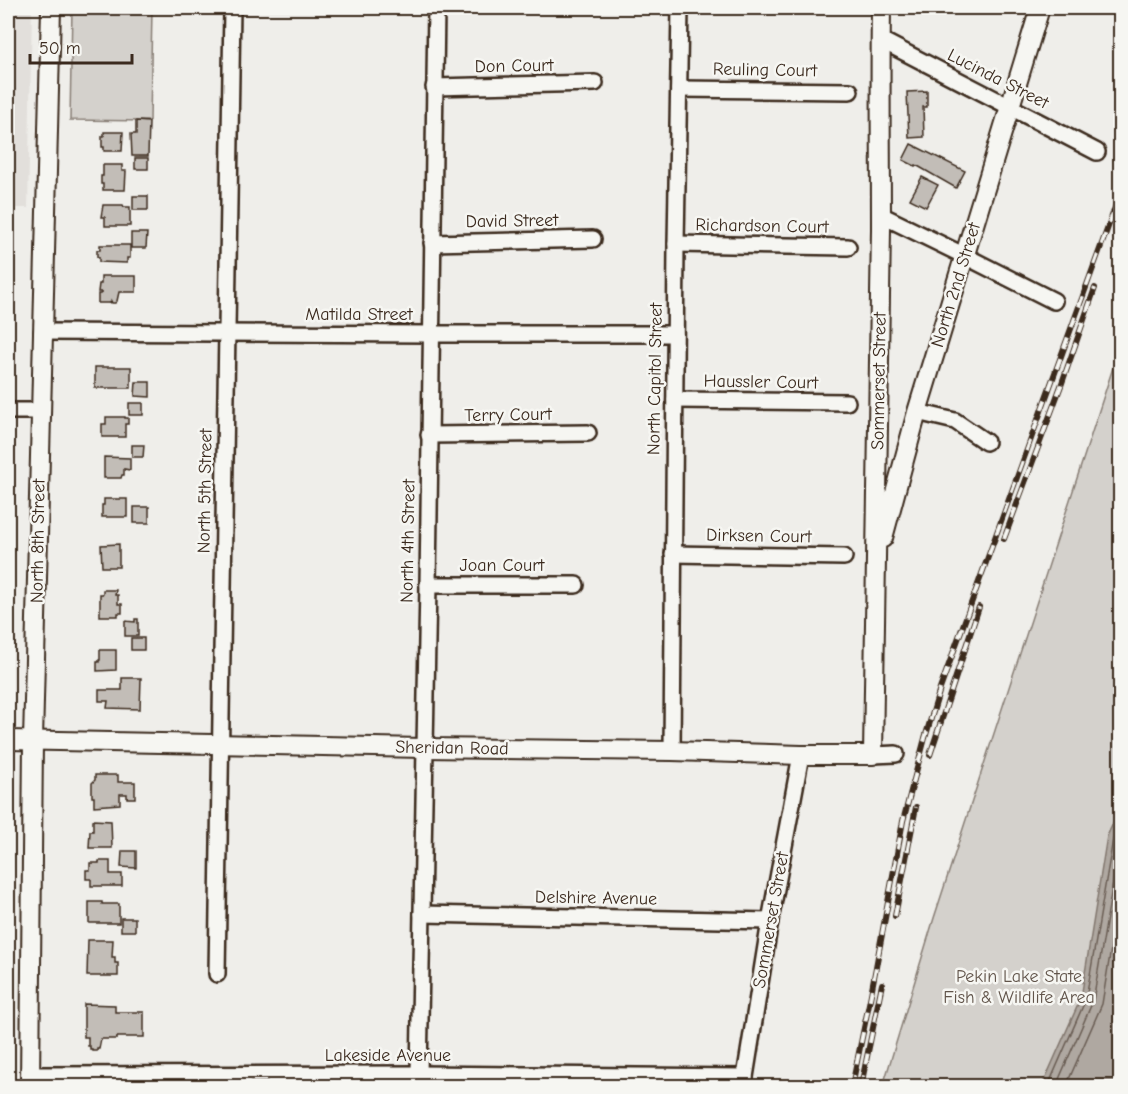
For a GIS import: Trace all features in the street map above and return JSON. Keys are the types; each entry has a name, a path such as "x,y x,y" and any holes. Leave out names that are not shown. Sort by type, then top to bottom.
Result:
{"main road":[{"name":"North 8th Street","path":"30,1080 33,741 51,8"},
{"name":"Sommerset Street","path":"873,755 881,215 881,8"},
{"name":"North 2nd Street","path":"875,564 917,412 1040,8"},
{"name":"Sheridan Road","path":"8,741 873,755"}],"street":[{"name":"North 5th Street","path":"217,974 232,8"},
{"name":"North 4th Street","path":"419,1074 436,8"},
{"name":"North Capitol Street","path":"672,751 680,8"},
{"name":"Lucinda Street","path":"881,40 1096,152"},
{"name":"Don Court","path":"434,87 595,83"},
{"name":"Reuling Court","path":"679,89 850,91"},
{"path":"881,215 1054,301"},
{"name":"David Street","path":"432,243 593,239"},
{"name":"Richardson Court","path":"676,244 848,247"},
{"name":"Matilda Street","path":"42,332 675,333"},
{"name":"Haussler Court","path":"675,400 847,402"},
{"path":"8,411 40,411"},
{"path":"917,412 955,421 986,442"},
{"name":"Terry Court","path":"429,435 588,433"},
{"name":"Dirksen Court","path":"673,554 844,557"},
{"name":"Joan Court","path":"428,585 576,585"},
{"name":"Sheridan Road","path":"873,755 896,754"},
{"name":"Sommerset Street","path":"745,1082 770,921 801,755"},
{"name":"Delshire Avenue","path":"422,914 770,921"},
{"name":"Lakeside Avenue","path":"30,1080 419,1074 745,1082"}],"shaded area":[{"path":"8,8 32,8 28,208 8,208"}],"green space":[{"path":"72,8 152,8 150,121 70,120"},
{"name":"Pekin Lake State Fish & Wildlife Area","path":"1120,346 1120,1086 883,1086 934,918"}],"water":[{"path":"1120,809 1120,1086 1042,1086 1081,998 1107,836"}],"building":[{"path":"927,91 927,107 923,107 924,137 909,138 907,92"},
{"path":"136,121 149,122 148,156 132,156 131,134 136,134"},
{"path":"104,132 123,132 122,151 104,151 102,136"},
{"path":"911,144 965,171 956,188 903,160"},
{"path":"135,158 148,158 148,169 135,169"},
{"path":"103,165 122,165 122,171 126,171 125,190 103,190 101,176 103,176"},
{"path":"922,177 938,185 926,207 910,199"},
{"path":"133,196 148,196 148,210 133,210"},
{"path":"103,205 130,207 130,226 105,226 105,217 101,217"},
{"path":"131,233 147,233 146,248 131,248"},
{"path":"100,245 130,245 130,258 127,258 127,263 99,262 97,250 100,250"},
{"path":"101,276 136,276 136,292 119,292 115,303 111,301 110,303 98,303 98,294 101,294 98,292"},
{"path":"8,342 12,342 11,389 8,389"},
{"path":"95,367 131,367 131,388 95,388"},
{"path":"136,382 150,382 150,397 135,396"},
{"path":"129,403 143,403 143,415 129,415"},
{"path":"106,417 128,418 128,424 125,424 125,437 102,437 102,424 106,424"},
{"path":"132,445 144,445 143,457 132,457"},
{"path":"104,457 130,458 130,470 124,469 124,475 121,478 104,478"},
{"path":"104,499 127,499 127,517 102,517"},
{"path":"134,507 149,507 149,523 134,523"},
{"path":"119,544 119,567 102,567 101,545"},
{"path":"103,590 116,590 118,604 122,604 122,613 118,613 118,616 100,616 100,594 103,594"},
{"path":"135,619 138,619 138,636 125,636 125,621 135,622"},
{"path":"131,638 144,638 144,650 131,650"},
{"path":"100,650 116,650 116,670 97,671"},
{"path":"122,678 141,678 140,709 107,708 108,701 99,701 99,690 122,690"},
{"path":"95,775 118,775 118,782 135,782 135,798 127,798 127,794 120,794 120,804 94,806 92,783"},
{"path":"93,820 111,821 112,848 89,848"},
{"path":"122,851 136,851 136,868 121,867"},
{"path":"99,861 110,861 110,874 122,874 122,886 91,886 91,879 86,879 86,870 90,870 90,863 99,863"},
{"path":"89,902 119,904 119,923 89,923"},
{"path":"121,918 135,918 135,931 121,931"},
{"path":"88,940 113,940 112,957 115,957 115,963 118,963 118,976 87,976"},
{"path":"84,1004 115,1005 115,1012 144,1012 144,1037 101,1039 99,1049 92,1051 88,1046 88,1037 84,1037"}],"railway":[{"path":"852,1086 903,821 925,738 940,689 1120,194"},
{"path":"1004,539 1095,288"},
{"path":"930,755 979,607"},
{"path":"895,916 916,807"},
{"path":"861,1086 882,984"}]}
